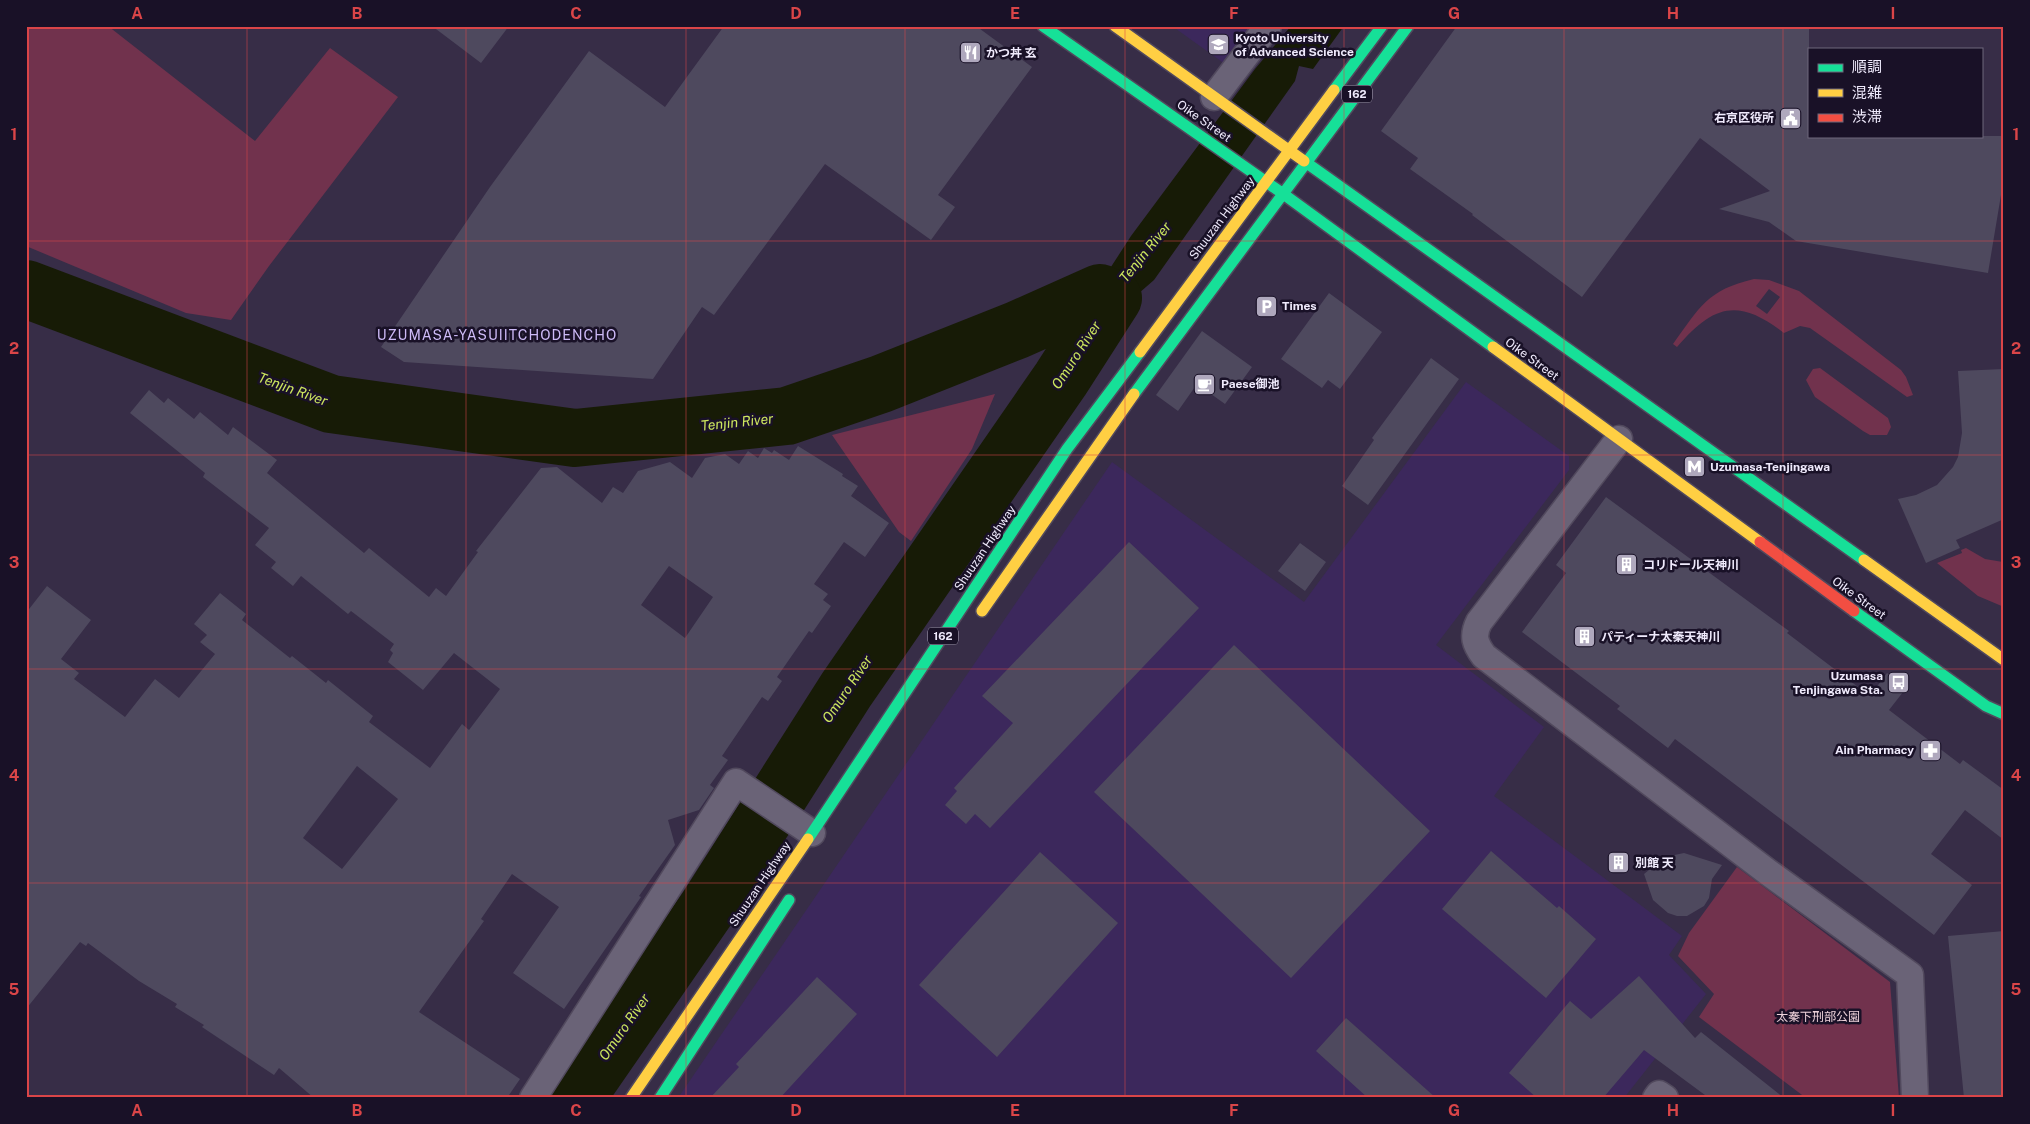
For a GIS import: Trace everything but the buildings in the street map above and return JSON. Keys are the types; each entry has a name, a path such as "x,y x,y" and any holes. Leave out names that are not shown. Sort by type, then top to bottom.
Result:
{"main road":[{"name":"Oike Street","path":"1044,26 1282,193 1907,650 1986,706 2004,714"},
{"name":"Oike Street","path":"1114,26 2004,660"},
{"name":"Shuuzan Highway","path":"630,1098 804,827 1067,449 1382,26"},
{"name":"162","path":"973,624 1101,438 1408,26"},
{"path":"660,1098 794,892"}],"street":[{"path":"1216,100 1268,26"},
{"path":"1619,439 1479,622 1474,638 1477,647 1484,656 1761,866 1910,976 1915,1098"},
{"path":"533,1098 736,782 804,827"},
{"path":"1656,1098 1660,1094 1665,1098"}],"shaded area":[{"name":"Kyoto University of Advanced Science","path":"1172,26 1253,26 1225,64"},
{"path":"1466,382 1569,456 1569,470 1436,645 1544,727 1494,796 1682,936 1669,955 1706,994 1624,1098 678,1098 1112,462 1304,602"}],"green space":[{"path":"26,26 108,26 255,141 330,48 398,97 269,266 231,320 186,313 26,246"},
{"path":"1754,279 1769,280 1799,291 1901,370 1913,395 1907,397 1810,328 1800,326 1784,333 1753,314 1739,311 1727,311 1715,315 1702,322 1677,347 1673,344 1706,302 1738,283","holes":["1769,289 1780,297 1767,314 1756,306"]},
{"path":"1820,368 1888,418 1891,427 1887,435 1870,435 1815,397 1806,380 1813,369"},
{"path":"995,394 972,449 911,541 899,532 832,435"},
{"path":"1966,548 1985,559 2003,562 2004,607 1978,596 1937,563 1962,553 1961,550"},
{"name":"太秦下刑部公園","path":"1737,867 1890,982 1899,1098 1806,1098 1699,1017 1714,994 1678,956 1689,933"}],"water":[{"path":"1291,26 1344,26 1313,69 1299,66 1295,81 1154,280 1123,307 1127,314 1090,367 1086,363 1078,370 1057,355 1053,345 1046,339 1036,341 1020,313 1037,304 1033,297 1072,275 1079,286 1109,270 1131,236 1255,69"}],"waterway":[{"name":"Tenjin River","path":"26,289 331,404 575,438 787,416 881,384 1017,330 1100,293"},
{"name":"Omuro River","path":"576,1098 708,907 846,690 1061,379 1113,298"}],"traffic: fast":[{"path":"1043,26 1282,193 1493,347"},
{"path":"1334,90 1382,26"},
{"path":"1134,394 1408,26"},
{"path":"1304,161 1864,560"},
{"path":"808,839 1067,449 1140,352"},
{"path":"1854,611 1986,706 2004,714"},
{"path":"660,1098 789,900"}],"traffic: slow":[{"path":"1115,26 1304,161"},
{"path":"1140,352 1334,90"},
{"path":"1493,347 1760,542"},
{"path":"982,611 1134,394"},
{"path":"1864,560 2004,660"},
{"path":"631,1098 808,839"}],"traffic: jam":[{"path":"1760,542 1854,611"}],"place":[{"name":"Kyoto University of Advanced Science","path":"1219,45"},
{"name":"かつ丼 玄","path":"970,53"},
{"name":"右京区役所","path":"1790,118"},
{"name":"Times","path":"1266,306"},
{"name":"Paese御池","path":"1205,384"},
{"name":"Uzumasa-Tenjingawa","path":"1694,467"},
{"name":"コリドール天神川","path":"1627,565"},
{"name":"パティーナ太秦天神川","path":"1585,637"},
{"name":"Uzumasa Tenjingawa Sta.","path":"1899,683"},
{"name":"Ain Pharmacy","path":"1930,750"},
{"name":"別館 天","path":"1619,863"}],"district":[{"name":"UZUMASA-YASUIITCHODENCHO","path":"497,335"}]}
